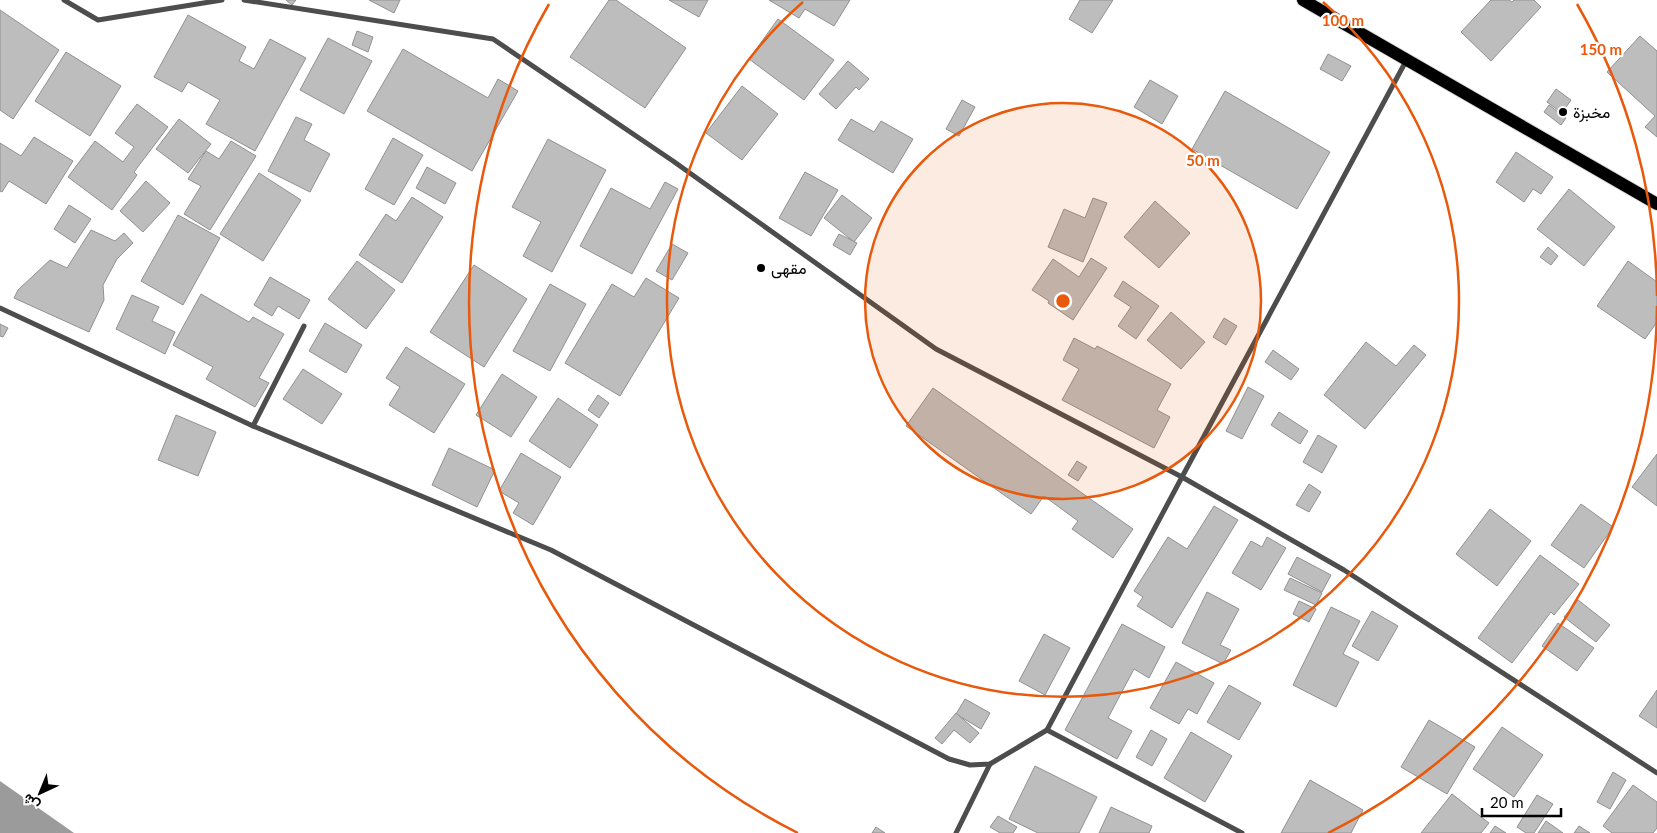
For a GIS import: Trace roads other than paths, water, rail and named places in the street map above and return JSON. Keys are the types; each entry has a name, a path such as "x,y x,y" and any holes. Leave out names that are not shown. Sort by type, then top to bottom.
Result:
{"main road":[{"path":"1303,0 1657,204"}],"street":[{"path":"64,0 98,20 222,0"},
{"path":"244,0 493,38 673,161 936,349 1182,477 1344,570 1657,774"},
{"path":"0,308 253,426 551,550 949,759 970,765 990,764 1047,730 1407,60"},
{"path":"253,426 304,326"},
{"path":"1047,730 1242,833"},
{"path":"956,833 990,764"}],"place":[{"name":"مخبزة","path":"1563,112"},
{"name":"مقهى","path":"761,268"}]}
